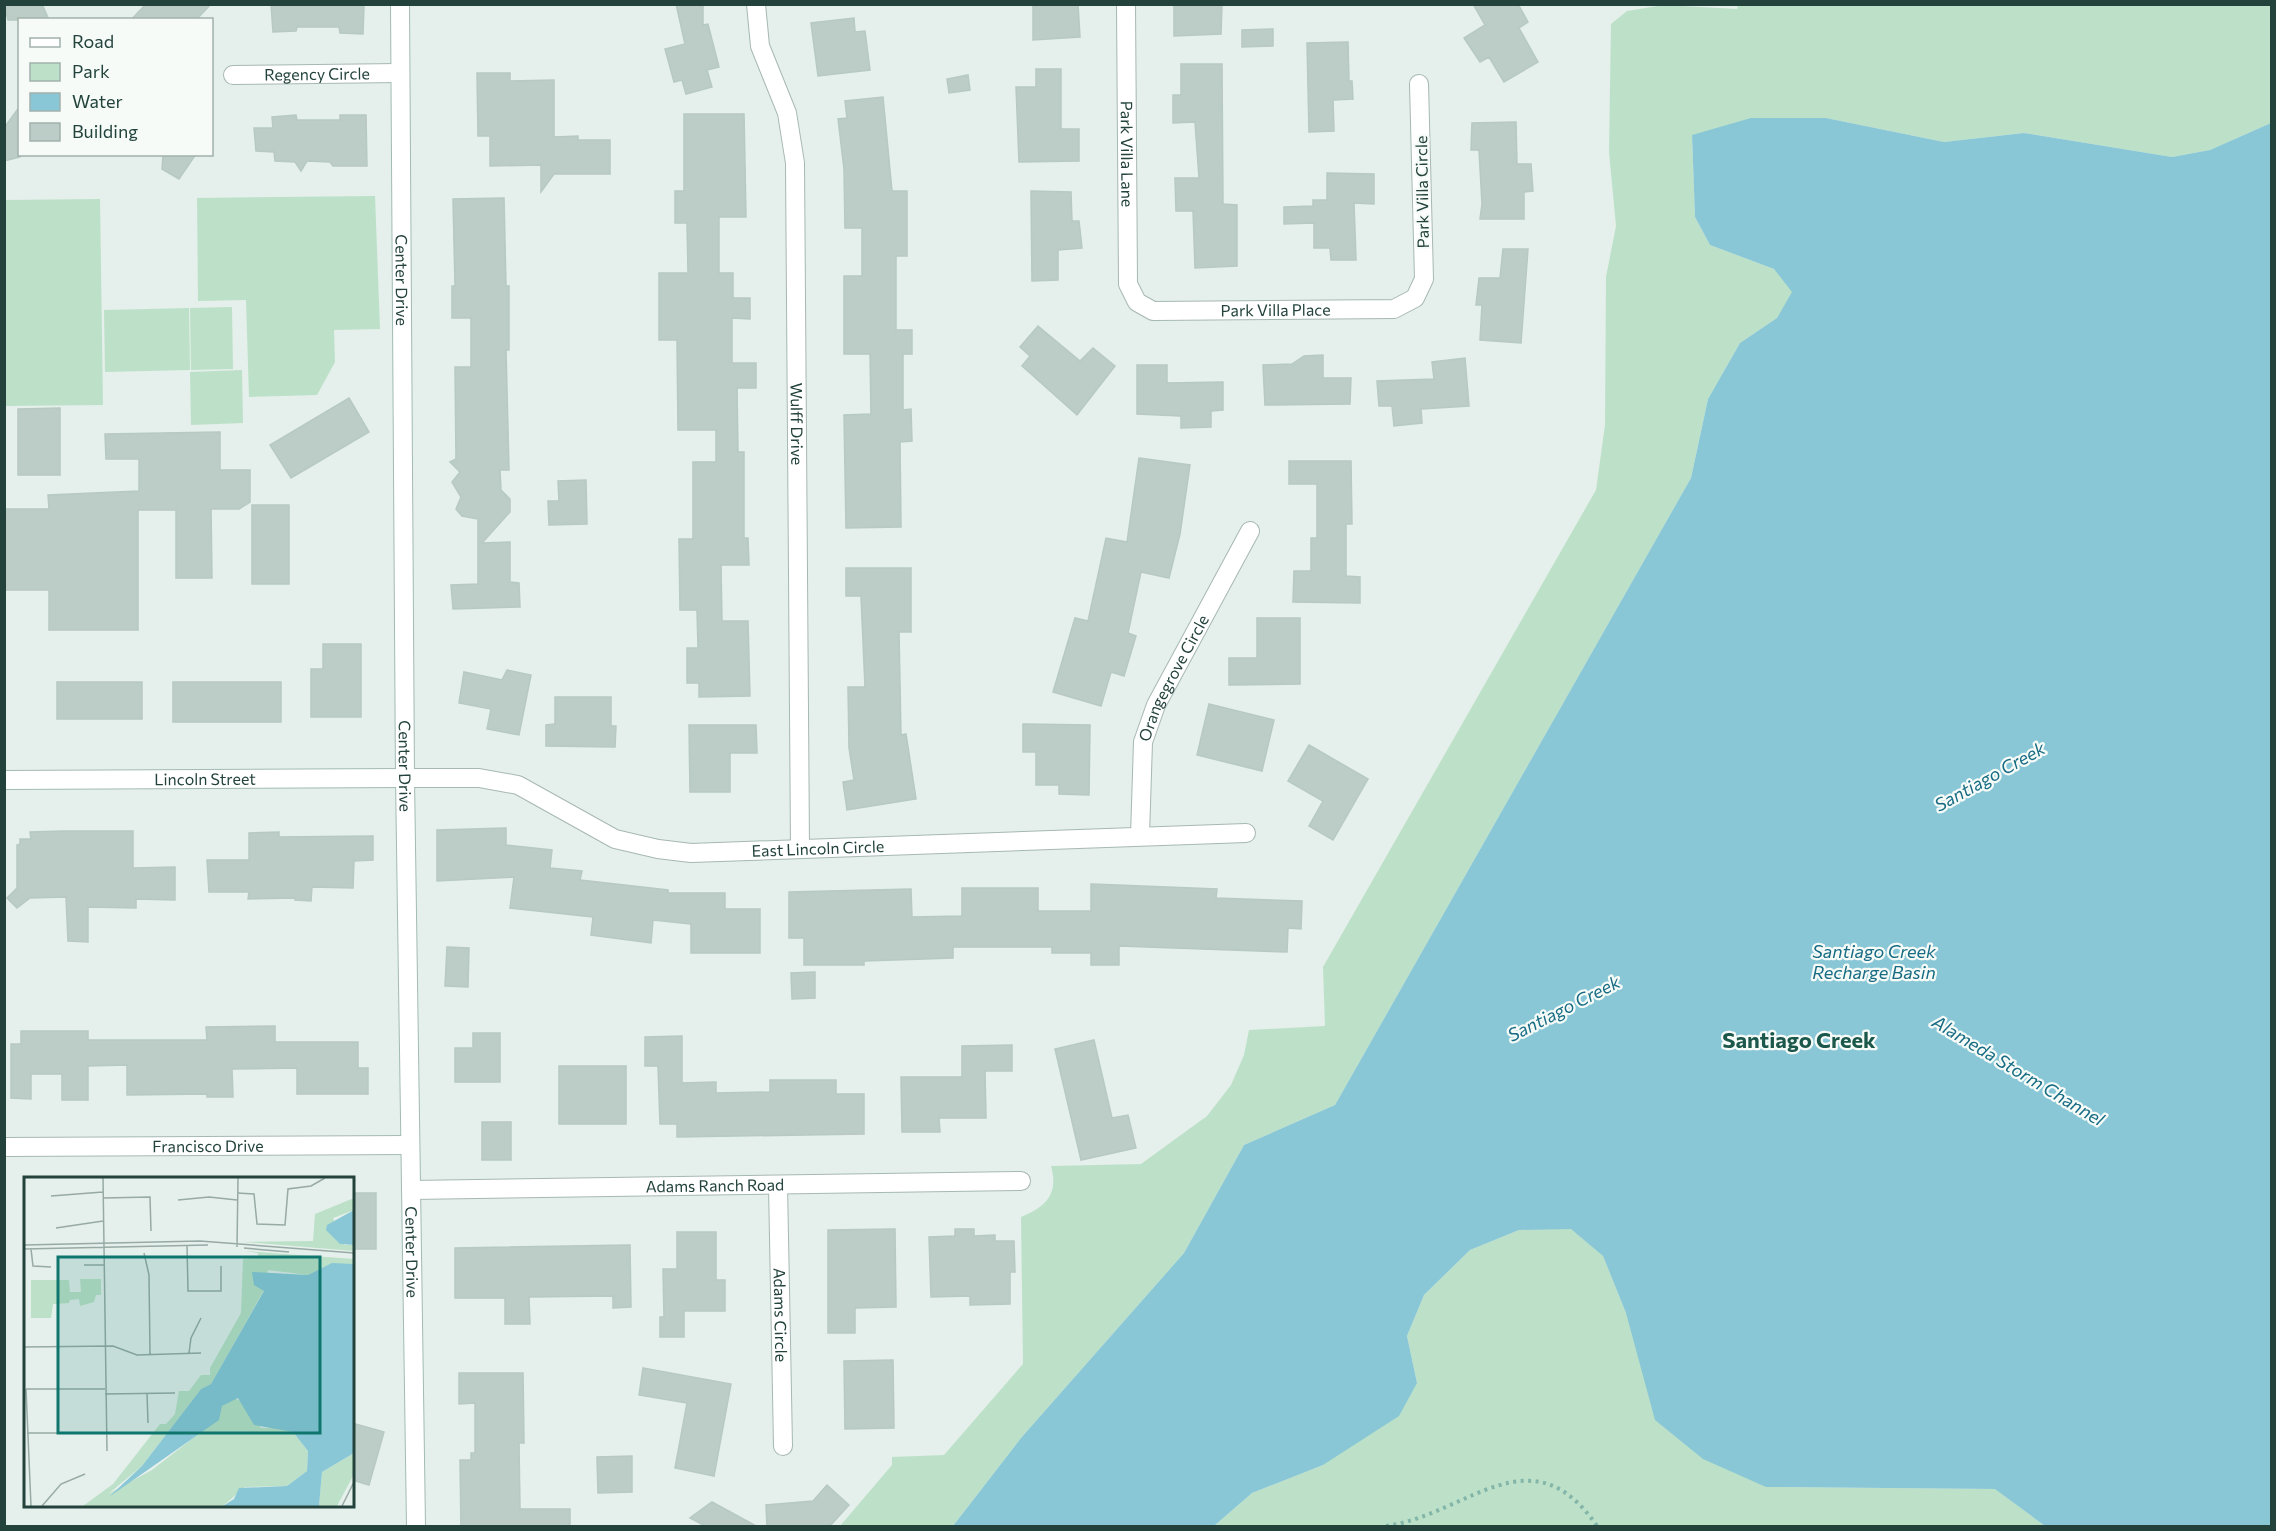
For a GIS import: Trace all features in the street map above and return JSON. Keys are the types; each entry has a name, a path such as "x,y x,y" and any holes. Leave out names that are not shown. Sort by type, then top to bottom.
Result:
{"street":[{"name":"Center Drive","path":"400,4 405,778 416,1527"},
{"name":"Wulff Drive","path":"756,4 760,46 788,113 795,163 800,848"},
{"name":"Park Villa Lane","path":"1126,4 1128,284 1137,302"},
{"name":"Regency Circle","path":"233,75 400,73"},
{"name":"Park Villa Circle","path":"1415,298 1424,279 1419,84"},
{"name":"Park Villa Place","path":"1137,302 1153,311 1394,309 1415,298"},
{"name":"Orangegrove Circle","path":"1140,836 1143,742 1156,705 1250,531"},
{"name":"East Lincoln Circle","path":"405,778 479,778 518,785 615,839 658,849 691,853 1246,833"},
{"name":"Lincoln Street","path":"4,780 405,778"},
{"name":"Francisco Drive","path":"4,1147 410,1146"},
{"name":"Adams Ranch Road","path":"411,1190 1021,1181"},
{"name":"Adams Circle","path":"778,1185 783,1446"}],"path":[{"path":"1386,1527 1400,1525 1440,1510 1497,1485 1536,1480 1561,1490 1586,1510 1597,1527"}],"green space":[{"path":"1738,4 2271,6 2271,123 2210,150 2172,157 2024,133 1944,142 1826,118 1692,135 1695,217 1710,245 1774,269 1793,292 1777,318 1740,343 1708,399 1691,478 1335,1105 1244,1145 1184,1253 1021,1438 953,1526 840,1526 892,1465 892,1457 944,1455 1023,1364 1021,1217 1044,1204 1052,1192 1051,1166 1141,1164 1207,1116 1231,1085 1244,1055 1249,1030 1325,1026 1323,967 1596,490 1605,425 1606,277 1616,226 1609,152 1611,24 1627,11 1664,5 1737,9"},
{"path":"375,196 380,329 334,330 335,362 317,395 249,397 246,300 198,301 197,198"},
{"path":"100,199 103,405 5,406 5,200"},
{"path":"232,307 233,369 191,370 190,308"},
{"path":"189,308 190,370 105,372 104,310"},
{"path":"242,370 243,423 191,425 190,372"},
{"path":"1571,1228 1603,1256 1626,1313 1766,1487 1996,1489 2045,1526 1214,1526 1252,1493 1323,1465 1417,1383 1407,1336 1424,1295 1470,1250 1519,1230"}],"water":[{"name":"Santiago Creek Recharge Basin","path":"1751,118 1826,118 1944,142 2024,133 2172,157 2210,150 2271,123 2271,1526 2045,1526 1995,1489 1766,1487 1703,1459 1655,1420 1626,1313 1603,1256 1571,1229 1519,1230 1470,1250 1424,1295 1407,1336 1417,1383 1399,1416 1323,1465 1252,1493 1214,1526 953,1526 1021,1438 1184,1253 1244,1145 1335,1105 1691,478 1708,399 1740,343 1777,318 1792,292 1774,269 1710,245 1695,217 1692,135"}],"building":[{"path":"4,4 42,4 48,18 18,18 18,20 8,20"},
{"path":"146,4 211,4 198,18 133,18"},
{"path":"271,4 364,4 363,34 340,33 339,27 297,27 296,31 273,32"},
{"path":"676,4 703,4 703,25 708,24 719,67 707,70 712,87 686,94 682,80 674,82 665,49 685,44"},
{"path":"1033,4 1078,4 1080,37 1033,40"},
{"path":"1222,4 1221,34 1174,36 1174,5"},
{"path":"1473,4 1518,4 1528,22 1519,28 1538,62 1504,82 1489,57 1480,62 1464,38 1485,25"},
{"path":"854,18 855,32 865,31 870,70 818,76 811,23"},
{"path":"1273,29 1273,46 1242,47 1242,30"},
{"path":"1348,42 1349,81 1352,81 1353,99 1333,100 1334,131 1309,132 1307,43"},
{"path":"1181,64 1222,64 1223,204 1237,205 1237,266 1195,268 1193,211 1176,211 1175,178 1199,178 1195,122 1173,123 1173,95 1181,95"},
{"path":"1036,69 1061,69 1061,129 1079,129 1079,161 1019,162 1016,87 1036,87"},
{"path":"477,73 510,73 510,81 554,80 554,137 578,136 578,140 610,140 610,174 554,174 541,192 541,165 490,166 490,136 478,136"},
{"path":"968,75 970,90 949,93 947,79"},
{"path":"883,97 892,191 907,191 907,256 896,256 896,330 912,330 912,354 903,354 903,410 911,409 912,441 900,442 901,527 846,528 844,415 871,414 870,354 844,354 844,276 862,276 862,228 845,228 844,169 838,119 847,118 845,101"},
{"path":"18,109 18,156 20,157 4,161 4,128"},
{"path":"684,114 744,114 746,217 719,217 719,273 733,273 733,298 750,298 750,319 732,318 732,363 756,363 756,388 737,388 738,452 744,452 744,538 748,538 749,565 721,565 722,621 748,621 750,696 699,697 699,683 687,683 687,648 698,648 697,610 680,610 679,539 693,539 693,462 716,462 716,430 678,430 677,340 659,340 659,273 688,273 687,223 675,223 675,191 684,191"},
{"path":"296,115 297,120 340,120 340,115 366,115 367,166 333,166 330,162 307,161 301,171 295,162 275,161 274,152 256,151 254,128 273,128 272,117"},
{"path":"1516,122 1517,164 1531,164 1533,191 1524,192 1524,219 1480,219 1482,204 1479,150 1471,150 1472,123"},
{"path":"163,156 195,156 179,179 162,169"},
{"path":"1327,173 1374,174 1374,204 1354,203 1356,260 1331,260 1330,248 1314,248 1314,223 1284,224 1284,207 1313,206 1313,200 1327,200"},
{"path":"1031,191 1071,192 1072,221 1079,221 1082,248 1058,250 1058,280 1032,281"},
{"path":"504,198 506,286 509,286 509,350 506,350 509,470 500,470 501,490 510,499 510,512 482,543 510,542 510,582 519,583 520,607 453,609 451,585 478,584 478,519 462,516 456,509 461,497 452,482 460,472 450,462 456,459 455,367 471,367 471,318 452,318 452,286 455,286 453,199"},
{"path":"1503,249 1528,249 1521,343 1480,340 1482,305 1476,305 1479,278 1500,278"},
{"path":"1038,326 1080,361 1093,348 1115,366 1077,415 1022,366 1030,356 1020,347"},
{"path":"1323,355 1323,378 1351,378 1350,404 1265,405 1263,365 1292,364 1304,356"},
{"path":"1465,358 1469,406 1421,409 1422,423 1394,426 1392,406 1379,406 1377,381 1434,379 1432,362"},
{"path":"1137,365 1167,365 1167,383 1223,382 1223,410 1211,411 1211,427 1181,428 1181,416 1137,414"},
{"path":"349,398 369,432 291,478 270,445"},
{"path":"60,408 60,475 18,475 18,409"},
{"path":"220,432 220,470 250,470 250,502 239,509 211,509 212,578 176,578 176,510 138,510 138,630 49,630 49,590 4,590 4,509 49,509 48,495 139,491 139,459 106,459 105,434"},
{"path":"1139,458 1190,465 1180,534 1169,578 1141,572 1128,633 1136,636 1124,676 1111,672 1101,706 1053,692 1075,618 1088,621 1106,538 1127,542"},
{"path":"1289,461 1351,461 1352,524 1346,524 1346,576 1360,577 1360,603 1293,602 1294,571 1311,571 1311,538 1317,538 1317,484 1289,484"},
{"path":"586,480 587,524 549,525 548,501 559,501 558,481"},
{"path":"252,505 289,505 289,584 252,584"},
{"path":"846,568 911,568 911,632 899,632 901,735 906,734 916,799 847,810 843,782 854,780 849,748 848,687 865,687 861,596 846,596"},
{"path":"1257,618 1300,618 1300,684 1229,685 1229,658 1257,658"},
{"path":"323,644 361,644 361,717 311,717 311,669 323,669"},
{"path":"507,670 531,675 519,735 487,729 491,709 459,703 464,672 502,680"},
{"path":"57,682 142,682 142,719 57,719"},
{"path":"173,682 281,682 281,722 173,722"},
{"path":"555,697 611,697 611,726 616,726 615,747 546,746 546,725 555,724"},
{"path":"1209,704 1274,720 1262,771 1197,755"},
{"path":"1023,724 1090,725 1089,795 1059,794 1059,785 1036,785 1036,752 1023,752"},
{"path":"689,725 756,725 757,753 730,753 730,792 690,792"},
{"path":"1309,745 1368,779 1333,840 1309,826 1323,801 1288,781"},
{"path":"506,828 506,845 552,850 550,868 582,871 580,880 668,890 668,893 725,893 725,909 760,909 760,953 691,953 691,924 653,920 651,943 591,935 593,917 510,908 514,877 437,881 437,830"},
{"path":"133,831 133,868 175,867 175,900 136,899 136,908 88,907 88,942 68,941 66,897 30,898 17,908 7,898 17,888 17,845 20,844 20,839 31,839 30,832"},
{"path":"279,832 279,837 373,836 373,860 354,861 353,888 312,887 311,901 295,900 295,898 248,899 249,892 209,892 207,860 249,860 249,833"},
{"path":"1091,884 1217,889 1216,898 1302,901 1301,929 1288,928 1287,952 1119,946 1119,965 1091,965 1091,953 1052,953 1052,947 953,947 953,958 864,961 864,965 804,965 804,938 789,938 789,892 911,889 912,917 962,916 962,888 1038,888 1038,911 1091,911"},
{"path":"447,947 469,948 468,987 445,986"},
{"path":"815,972 815,998 792,999 791,973"},
{"path":"275,1026 275,1042 358,1042 358,1068 368,1068 368,1094 297,1094 297,1068 232,1069 233,1097 207,1097 207,1094 127,1095 127,1065 88,1066 88,1100 62,1100 62,1074 31,1074 31,1099 11,1098 11,1044 21,1044 21,1031 88,1031 88,1040 207,1040 206,1027"},
{"path":"473,1033 500,1033 500,1082 455,1082 455,1048 473,1048"},
{"path":"682,1036 682,1083 716,1082 716,1093 770,1092 770,1080 836,1080 836,1094 864,1094 864,1134 677,1137 677,1124 660,1124 658,1066 645,1066 645,1037"},
{"path":"1094,1040 1112,1118 1128,1115 1136,1148 1081,1160 1055,1049"},
{"path":"1012,1045 1012,1071 985,1071 986,1118 939,1118 940,1132 902,1132 901,1077 962,1077 962,1046"},
{"path":"559,1066 626,1066 626,1124 559,1124"},
{"path":"482,1122 511,1122 511,1160 482,1160"},
{"path":"354,1193 376,1193 376,1249 354,1249"},
{"path":"895,1229 896,1307 855,1308 855,1333 828,1333 828,1230"},
{"path":"955,1229 974,1229 974,1236 995,1235 995,1241 1014,1241 1015,1272 1010,1272 1010,1304 970,1305 970,1296 931,1297 929,1237 955,1236"},
{"path":"677,1232 716,1232 716,1280 725,1280 725,1311 684,1311 684,1337 660,1337 660,1317 664,1317 663,1269 677,1269"},
{"path":"630,1245 631,1307 613,1308 613,1296 529,1297 530,1324 505,1324 505,1298 455,1298 455,1248"},
{"path":"893,1360 894,1428 845,1429 844,1361"},
{"path":"643,1368 731,1384 714,1476 675,1468 687,1403 639,1395"},
{"path":"459,1373 523,1373 524,1443 519,1443 520,1509 570,1509 570,1527 461,1527 460,1460 471,1460 471,1453 475,1453 475,1403 459,1404"},
{"path":"354,1424 384,1432 369,1485 354,1481"},
{"path":"632,1456 632,1492 598,1493 597,1457"},
{"path":"827,1485 849,1505 829,1527 767,1527 766,1505 813,1501"},
{"path":"712,1502 758,1527 707,1527 690,1518"}],"district":[{"name":"Santiago Creek","path":"1799,1040"}],"water label":[{"name":"Alameda Storm Channel","path":"2018,1071"}]}
